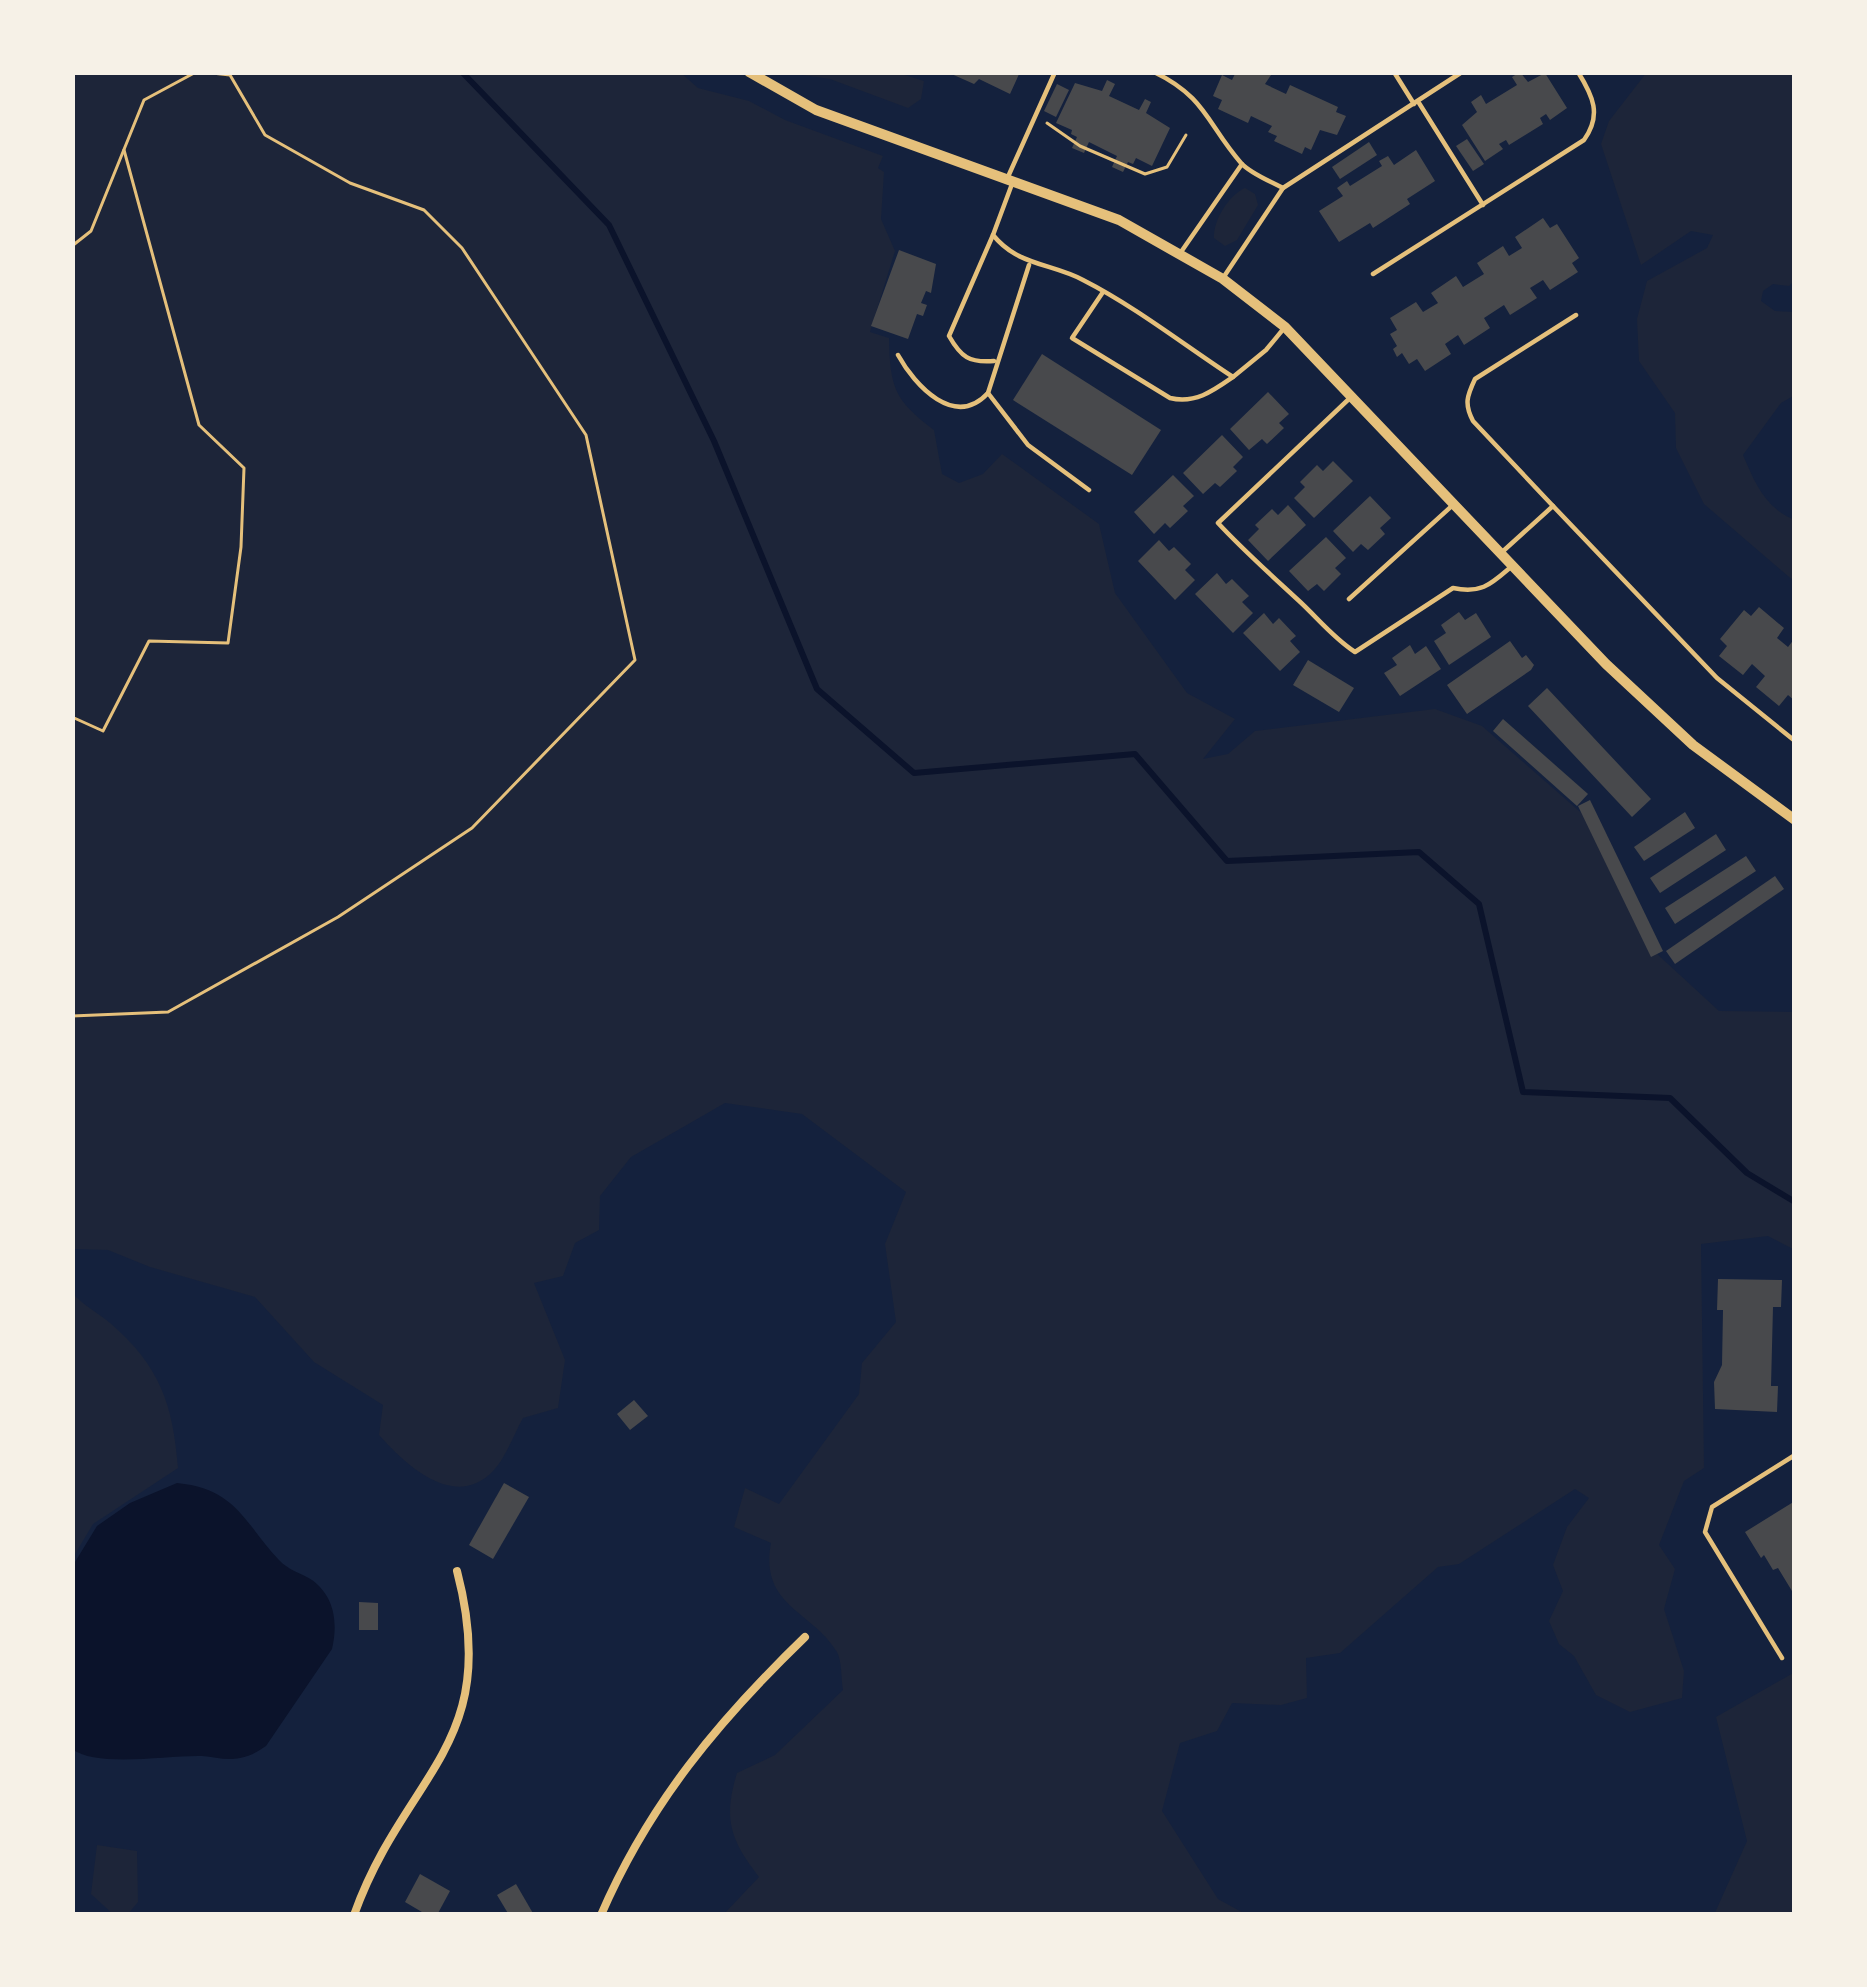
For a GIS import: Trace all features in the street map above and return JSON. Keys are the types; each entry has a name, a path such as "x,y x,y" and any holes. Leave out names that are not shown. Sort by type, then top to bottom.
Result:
{"main road":[{"path":"749,72 816,110 1119,220 1223,279 1286,327 1606,664 1693,745 1795,820"}],"street":[{"path":"354,1915 367,1878 450,1745 462,1715 472,1648 458,1571"},
{"path":"601,1915 626,1856 664,1795 765,1676 805,1637"}],"lane":[{"path":"997,360 970,362 949,336 1055,72"},
{"path":"1154,72 1180,84 1197,101 1241,164 1283,188"},
{"path":"1394,72 1483,205"},
{"path":"1223,279 1283,188 1462,72"},
{"path":"1373,274 1584,140 1593,127 1594,111 1592,95 1578,72"},
{"path":"1181,252 1241,164"},
{"path":"993,235 1010,253 1030,264 1079,277 1103,291 1233,377"},
{"path":"898,355 907,371 939,402 958,407 979,403 988,393 1030,264"},
{"path":"1103,291 1072,338 1182,401 1197,398 1233,377 1286,327"},
{"path":"1576,315 1475,380 1466,407 1473,421 1717,678 1795,741"},
{"path":"988,393 1028,445 1089,490"},
{"path":"1352,395 1218,523 1269,578 1296,598 1332,637 1355,652 1453,589 1486,589 1512,566"},
{"path":"1348,599 1454,504"},
{"path":"1501,554 1553,506"},
{"path":"1782,1658 1705,1532 1712,1507 1795,1456"}],"path":[{"path":"72,247 91,231 145,100 200,72 230,75 265,135 350,183 424,210 462,248 586,435 635,660 472,829 338,917 168,1012 72,1016"},
{"path":"1034,119 1055,126 1080,146 1145,174 1167,166 1186,135"},
{"path":"72,717 103,731 149,641 228,643 241,547 244,468 199,425 124,150"}],"shaded area":[{"path":"72,72 680,72 698,88 749,101 785,120 883,156 878,168 884,172 881,219 895,251 870,332 889,338 891,369 902,401 934,430 942,474 959,483 983,474 1002,454 1099,524 1115,593 1187,693 1235,719 1203,759 1228,754 1255,731 1435,709 1482,726 1586,817 1655,952 1719,1011 1795,1012 1795,1250 1768,1236 1701,1244 1704,1468 1684,1481 1659,1545 1675,1569 1664,1609 1684,1671 1682,1698 1630,1712 1596,1695 1574,1656 1559,1644 1549,1621 1563,1591 1553,1565 1567,1527 1589,1498 1575,1489 1459,1564 1438,1567 1340,1653 1306,1658 1307,1698 1281,1705 1232,1703 1217,1731 1180,1743 1162,1811 1218,1899 1247,1915 723,1915 759,1877 732,1828 730,1803 737,1773 775,1755 843,1690 837,1652 790,1606 773,1581 771,1543 734,1527 745,1488 779,1504 859,1394 862,1363 896,1322 885,1244 906,1192 802,1114 725,1103 631,1157 600,1196 599,1230 575,1243 563,1276 534,1283 565,1360 558,1408 523,1418 494,1470 479,1482 463,1486 432,1480 403,1459 379,1435 383,1405 314,1362 255,1297 108,1250 72,1249"},
{"path":"782,72 895,72 924,81 921,99 908,108 830,79"},
{"path":"1647,72 1795,72 1795,280 1789,286 1773,284 1763,291 1761,301 1775,311 1795,312 1795,395 1781,403 1743,455 1769,502 1795,520 1795,582 1704,504 1676,448 1675,413 1639,361 1637,319 1647,281 1707,248 1713,235 1691,231 1641,265 1601,144 1609,121"},
{"path":"1245,188 1255,194 1258,205 1237,240 1225,246 1214,238 1216,224 1228,202"},
{"path":"72,1293 127,1339 152,1371 167,1405 178,1468 93,1524 72,1559"},
{"path":"177,1483 226,1500 283,1563 320,1587 333,1611 332,1649 266,1746 250,1755 115,1759 83,1755 72,1749 72,1567 97,1526 130,1503"},
{"path":"1795,1672 1795,1915 1714,1915 1747,1841 1716,1717"},
{"path":"97,1845 137,1851 138,1902 127,1915 114,1915 91,1894"}],"building":[{"path":"947,72 1020,72 1010,94 979,79 974,84"},
{"path":"1236,72 1273,72 1265,84 1286,94 1290,85 1338,107 1336,112 1346,116 1337,135 1320,130 1311,150 1305,147 1302,154 1274,141 1277,136 1268,132 1272,126 1251,116 1248,123 1218,109 1222,100 1213,96 1222,75 1232,80"},
{"path":"1520,72 1528,82 1545,73 1567,108 1550,120 1546,114 1540,118 1543,124 1509,145 1506,140 1499,144 1503,149 1485,161 1462,125 1477,112 1471,102 1481,95 1486,104 1517,85 1512,77"},
{"path":"1107,80 1115,84 1109,96 1139,110 1145,99 1151,102 1146,113 1170,128 1152,166 1136,158 1123,172 1112,167 1117,156 1089,142 1084,153 1072,148 1077,137 1056,123 1075,83 1102,91"},
{"path":"1057,84 1069,90 1056,117 1044,111"},
{"path":"1467,139 1484,164 1473,171 1456,146"},
{"path":"1369,142 1377,155 1340,179 1332,167"},
{"path":"1416,150 1435,181 1373,228 1370,223 1339,242 1319,211 1343,196 1337,188 1347,181 1350,186 1382,166 1379,161 1388,156 1394,165"},
{"path":"1543,218 1550,228 1557,224 1579,258 1572,263 1578,272 1550,290 1543,280 1530,288 1537,298 1510,315 1504,305 1484,318 1490,328 1464,345 1458,335 1445,344 1451,354 1425,371 1417,359 1409,364 1402,353 1397,357 1390,334 1397,330 1390,318 1416,302 1423,312 1438,303 1431,293 1456,276 1463,287 1484,274 1477,263 1503,246 1509,256 1522,248 1515,237"},
{"path":"899,250 936,264 931,293 926,291 921,303 927,305 923,316 917,314 908,339 871,326"},
{"path":"1042,354 1161,430 1132,475 1013,400"},
{"path":"1268,392 1289,414 1279,423 1284,428 1267,444 1262,439 1249,450 1230,429"},
{"path":"1222,435 1243,457 1233,467 1237,471 1220,487 1215,483 1203,494 1183,473"},
{"path":"1333,461 1353,481 1314,518 1294,498 1305,487 1300,482 1317,465 1323,471"},
{"path":"1173,475 1194,496 1183,506 1188,511 1170,528 1165,523 1154,534 1134,512"},
{"path":"1370,496 1391,518 1380,528 1385,534 1368,550 1361,544 1353,552 1333,531"},
{"path":"1288,505 1306,525 1268,561 1248,540 1259,529 1255,525 1272,509 1278,515"},
{"path":"1326,537 1346,558 1335,568 1341,574 1324,591 1317,584 1308,591 1289,571"},
{"path":"1159,540 1191,564 1185,570 1195,580 1175,600 1138,561"},
{"path":"1217,573 1226,584 1232,579 1249,596 1242,602 1253,613 1233,633 1195,594"},
{"path":"1759,607 1784,628 1777,638 1788,647 1795,638 1795,701 1788,695 1779,706 1756,687 1765,676 1752,664 1743,675 1719,656 1727,646 1720,639 1744,610 1751,616"},
{"path":"1459,612 1465,620 1476,613 1491,637 1449,665 1434,641 1446,633 1441,625"},
{"path":"1264,613 1273,624 1279,618 1296,636 1290,641 1300,652 1280,671 1243,633"},
{"path":"1510,641 1534,665 1467,714 1447,685"},
{"path":"1410,645 1415,654 1426,646 1441,669 1400,696 1384,673 1397,665 1392,658"},
{"path":"1308,660 1354,688 1339,712 1293,685"},
{"path":"1547,688 1651,799 1632,817 1528,706"},
{"path":"1503,719 1588,794 1577,806 1493,731"},
{"path":"1590,800 1663,951 1651,957 1578,806"},
{"path":"1685,812 1695,828 1644,861 1634,847"},
{"path":"1716,834 1726,850 1660,893 1650,878"},
{"path":"1746,856 1756,871 1675,924 1665,908"},
{"path":"1775,876 1784,889 1675,964 1666,951"},
{"path":"1718,1279 1782,1280 1781,1307 1773,1307 1771,1386 1778,1386 1777,1412 1715,1409 1714,1382 1722,1365"},
{"path":"634,1400 648,1416 630,1430 617,1414"},
{"path":"504,1483 529,1497 493,1559 469,1545"},
{"path":"1795,1501 1795,1596 1778,1568 1773,1570 1764,1555 1761,1558 1745,1532"},
{"path":"359,1602 378,1603 378,1630 359,1630"},
{"path":"420,1874 450,1891 437,1915 427,1915 405,1902"},
{"path":"516,1884 534,1915 509,1915 497,1895"}],"waterway":[{"path":"462,72 609,225 714,441 817,689 914,773 1135,754 1227,861 1419,852 1479,904 1523,1092 1670,1098 1747,1173 1795,1202"}]}
